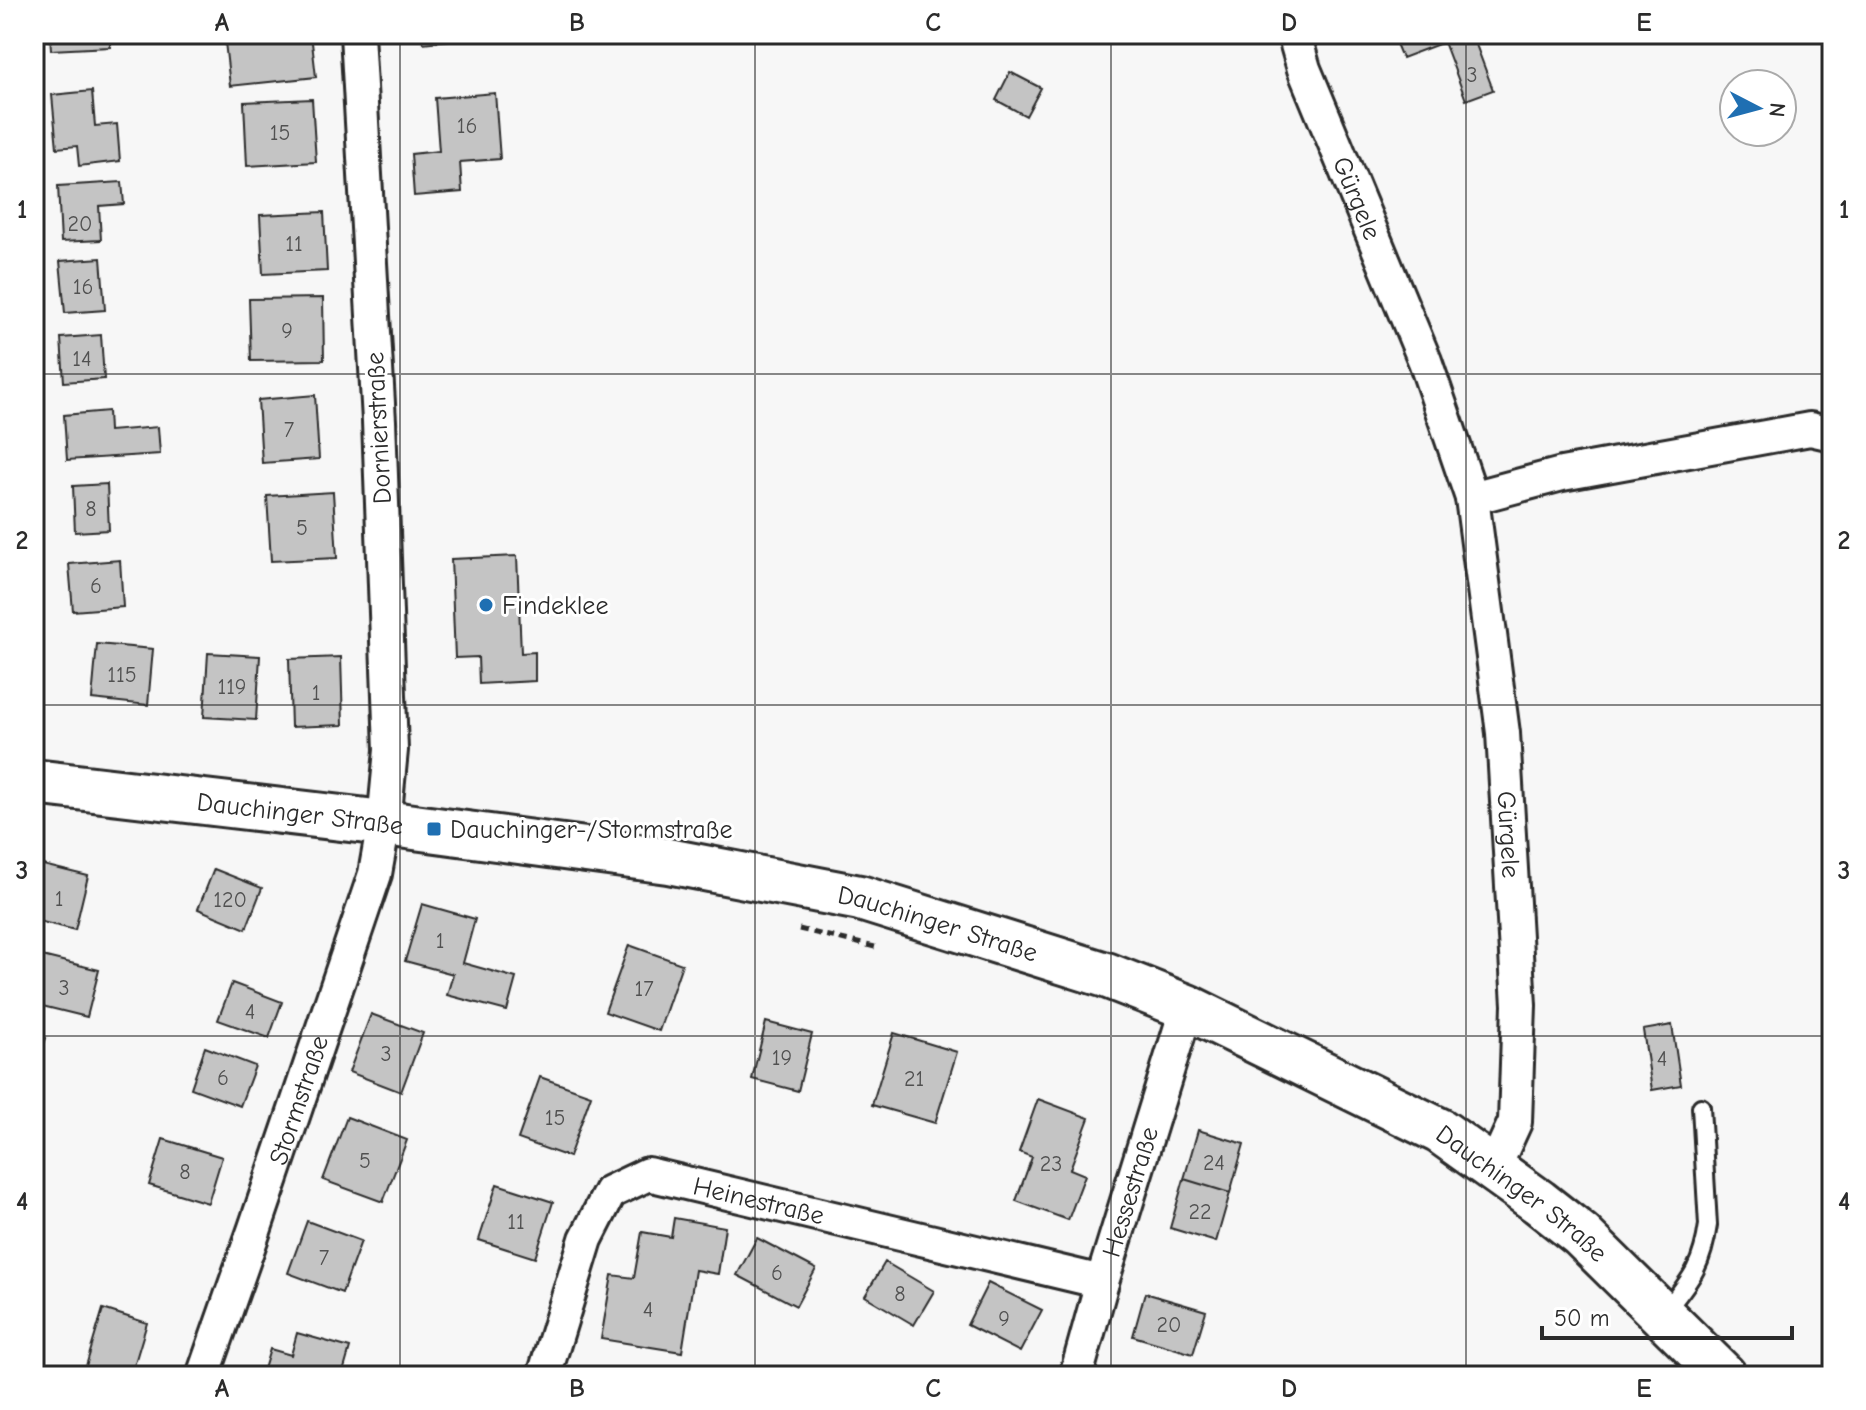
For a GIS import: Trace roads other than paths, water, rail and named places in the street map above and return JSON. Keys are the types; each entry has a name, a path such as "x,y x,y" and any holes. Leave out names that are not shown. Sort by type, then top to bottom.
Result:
{"main road":[{"name":"Dauchinger Straße","path":"34,782 384,823 668,861 860,898 1106,975 1187,1007 1440,1131 1581,1235 1723,1374"}],"street":[{"name":"Dornierstraße","path":"357,34 379,421 390,719 391,750 384,823"},
{"name":"Gürgele","path":"1294,34 1304,69 1425,361 1472,498 1503,733 1519,1005 1515,1122 1494,1168"},
{"path":"1472,498 1562,474 1810,429 1832,434"},
{"name":"Stormstraße","path":"203,1376 375,874 384,823"},
{"name":"Hessestraße","path":"1076,1376 1187,1007"},
{"name":"Heinestraße","path":"544,1376 586,1239 610,1192 648,1174 1102,1282"}],"lane":[{"path":"1662,1315 1691,1279 1699,1265 1706,1239 1708,1225 1701,1107"}],"place":[{"name":"Findeklee","path":"486,605"},
{"name":"Dauchinger-/Stormstraße","path":"434,829"}]}
